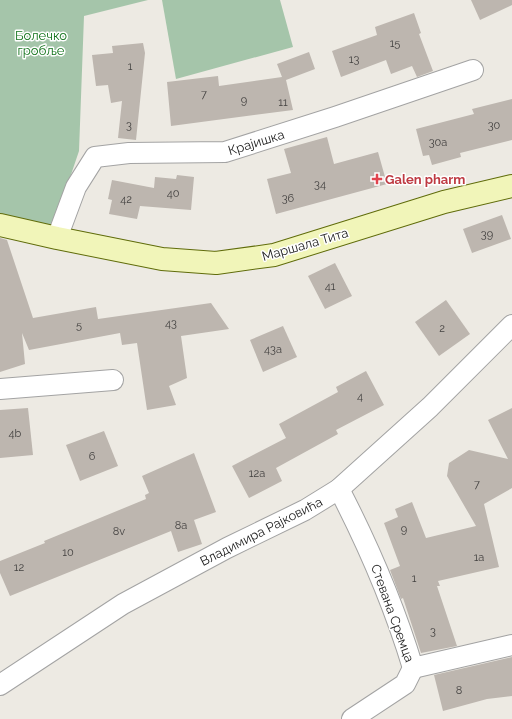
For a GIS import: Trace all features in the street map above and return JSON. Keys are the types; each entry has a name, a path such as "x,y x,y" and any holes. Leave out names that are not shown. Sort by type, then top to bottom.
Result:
{"street":[{"name":"Крајишка","path":"57,238 76,187 95,157 129,153 225,152 335,117 473,70"},
{"name":"Маршала Тита","path":"0,225 162,259 216,263 274,255 444,202 512,186"},
{"name":"Владимира Рајковића","path":"0,685 123,604 227,548 305,510 339,489 430,407 512,325"},
{"path":"0,389 114,380"},
{"name":"Стевана Сремца","path":"339,489 364,537 382,578 399,623 413,668 512,645"},
{"path":"352,719 405,684 413,668"}],"green space":[{"name":"Болечко гробље","path":"0,0 148,0 84,16 79,151 59,210 48,236 0,225"},
{"path":"162,0 280,0 293,47 176,79"}],"building":[{"path":"471,0 512,0 512,5 480,20"},
{"path":"414,13 421,33 419,34 433,71 417,77 412,66 391,74 386,60 341,77 332,51 377,35 375,27"},
{"path":"143,43 145,53 136,140 118,138 122,101 111,103 108,85 96,86 92,55 113,53 112,46"},
{"path":"309,52 315,69 286,80 293,110 171,126 167,82 218,76 219,86 282,77 277,64"},
{"path":"512,99 512,140 460,153 461,157 432,165 429,155 423,156 416,129 474,114 472,109"},
{"path":"327,137 334,164 378,152 387,184 276,214 267,179 291,173 284,149"},
{"path":"177,175 194,177 191,210 140,206 137,219 109,214 112,200 108,199 112,180 154,188 155,177 176,179"},
{"path":"502,215 511,239 472,253 463,229"},
{"path":"0,238 7,240 33,318 96,307 98,319 211,303 229,329 181,336 187,378 169,386 176,405 147,410 137,343 122,345 120,333 29,350 22,333 25,364 0,372"},
{"path":"335,263 352,296 325,309 308,276"},
{"path":"446,300 470,334 439,356 415,322"},
{"path":"283,326 297,357 263,372 250,340"},
{"path":"366,371 384,405 336,430 338,434 276,468 282,481 249,498 232,466 286,438 279,424 338,392 336,387"},
{"path":"28,408 33,455 0,458 0,410"},
{"path":"512,408 512,488 484,504 499,567 438,581 440,586 437,586 457,646 421,653 403,598 401,599 390,570 400,566 384,523 398,517 395,509 412,502 426,538 476,526 447,476 449,463 469,450 508,459 488,420"},
{"path":"104,431 118,466 80,481 66,445"},
{"path":"194,453 216,512 194,520 202,544 178,552 171,531 10,596 0,573 0,561 45,543 44,541 146,499 145,495 149,493 142,476"},
{"path":"512,657 512,696 487,699 443,711 434,675"}],"place":[{"name":"Galen pharm","path":"377,179"}]}
